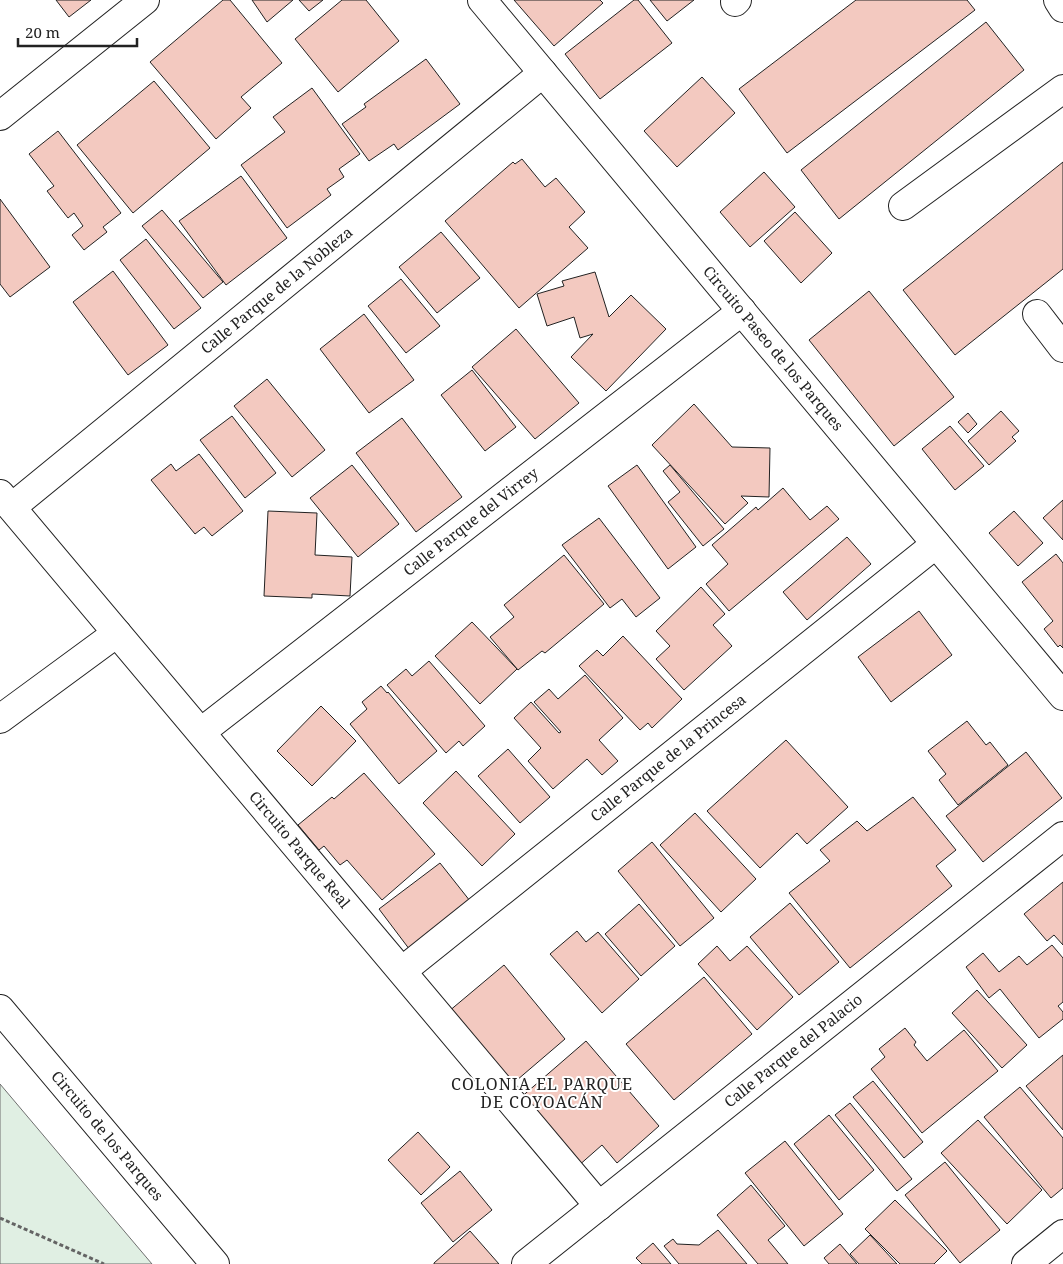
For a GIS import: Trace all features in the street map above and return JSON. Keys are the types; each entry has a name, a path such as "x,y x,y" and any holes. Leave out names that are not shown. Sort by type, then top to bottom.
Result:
{"street":[{"path":"0,116 145,0"},
{"name":"Circuito Paseo de los Parques","path":"482,0 1063,696"},
{"path":"1058,0 1063,8"},
{"name":"Calle Parque de la Nobleza","path":"6,501 543,73"},
{"path":"904,206 1063,89"},
{"name":"Calle Parque del Virrey","path":"201,732 742,312"},
{"path":"1037,314 1063,348"},
{"name":"Circuito Parque Real","path":"6,501 599,1206"},
{"name":"Calle Parque de la Princesa","path":"402,972 936,544"},
{"path":"0,719 117,633"},
{"name":"Calle Parque del Palacio","path":"526,1264 1063,836"},
{"name":"Circuito de los Parques","path":"0,1009 216,1264"},
{"path":"1026,1264 1063,1234"}],"path":[{"path":"0,1218 104,1264"}],"green space":[{"path":"0,1084 152,1264 0,1264"}],"building":[{"path":"56,0 91,0 69,17"},
{"path":"223,0 230,0 282,63 241,97 251,108 216,139 150,62"},
{"path":"252,0 293,0 267,22"},
{"path":"299,0 323,0 309,11"},
{"path":"342,0 366,0 399,41 338,92 295,39"},
{"path":"514,0 600,0 603,3 554,46"},
{"path":"634,0 638,0 672,43 600,99 565,54"},
{"path":"650,0 694,0 667,21"},
{"path":"856,0 967,0 975,10 787,153 739,89"},
{"path":"986,22 1024,70 839,219 801,170"},
{"path":"426,59 460,104 398,150 394,144 369,161 342,124 366,107 364,104"},
{"path":"702,77 735,113 677,167 644,131"},
{"path":"154,81 210,148 133,213 77,145"},
{"path":"312,88 360,154 339,169 344,177 327,189 331,195 287,228 241,165 285,132 273,117"},
{"path":"58,131 121,213 103,227 107,232 84,250 72,235 83,226 74,213 68,218 47,191 54,186 29,154"},
{"path":"522,159 545,187 556,178 585,212 569,227 588,248 519,308 445,221 513,162 515,164"},
{"path":"1063,162 1063,269 955,355 903,290"},
{"path":"764,172 795,207 750,247 720,212"},
{"path":"241,176 287,238 226,285 179,221"},
{"path":"0,199 50,267 10,297 0,284"},
{"path":"162,210 223,282 203,298 142,226"},
{"path":"795,212 832,253 801,283 764,241"},
{"path":"441,232 480,278 437,313 399,267"},
{"path":"146,239 201,308 174,329 120,260"},
{"path":"113,271 168,345 128,375 73,302"},
{"path":"595,272 609,317 631,295 666,329 606,391 571,357 593,334 580,338 574,317 547,326 537,294 564,286 562,281"},
{"path":"401,279 440,326 406,353 368,306"},
{"path":"869,291 954,397 894,446 809,340"},
{"path":"364,314 414,380 369,413 320,349"},
{"path":"516,329 579,403 535,439 472,367"},
{"path":"472,370 516,427 485,451 441,395"},
{"path":"267,379 325,450 292,477 234,406"},
{"path":"694,404 732,447 770,448 769,497 741,496 748,503 725,524 652,445"},
{"path":"1001,411 1019,431 1012,437 1016,441 989,465 968,441"},
{"path":"968,413 977,424 968,433 958,422"},
{"path":"232,416 276,473 245,498 200,440"},
{"path":"402,418 462,497 416,532 356,453"},
{"path":"950,426 984,466 955,490 922,449"},
{"path":"199,454 243,511 212,536 204,527 195,534 151,480 171,464 176,471"},
{"path":"352,465 399,524 358,557 310,498"},
{"path":"637,465 696,547 668,569 608,486"},
{"path":"670,465 724,529 703,546 668,502 680,492 663,471"},
{"path":"783,488 810,520 827,506 839,519 729,611 706,584 728,564 712,545 756,507 758,510"},
{"path":"1063,500 1063,540 1043,518"},
{"path":"268,511 317,513 315,555 352,557 350,596 312,594 312,598 264,596"},
{"path":"1014,511 1043,543 1018,566 989,533"},
{"path":"599,518 660,598 636,617 622,599 610,608 562,545"},
{"path":"847,537 871,564 807,620 783,592"},
{"path":"1056,554 1063,563 1063,648 1060,645 1058,647 1044,629 1053,621 1022,582"},
{"path":"564,555 604,604 545,653 542,651 518,670 490,637 514,617 504,605"},
{"path":"701,587 725,614 713,625 732,646 684,690 656,659 670,646 656,631"},
{"path":"919,611 952,655 891,702 858,657"},
{"path":"472,622 517,669 480,704 435,656"},
{"path":"623,636 682,699 652,728 648,723 640,730 579,666 597,650 603,656"},
{"path":"429,661 485,726 463,746 459,741 446,753 387,685 406,669 412,676"},
{"path":"585,675 623,718 599,740 618,761 602,775 587,759 553,789 528,761 541,748 514,718 531,702 559,733 561,732 534,702 549,689 558,699"},
{"path":"381,686 437,751 399,784 350,724 367,709 362,702"},
{"path":"321,706 356,741 312,786 277,751"},
{"path":"967,721 986,745 990,742 1008,765 958,805 939,780 946,774 928,751"},
{"path":"786,740 848,807 807,844 797,833 760,868 707,811"},
{"path":"508,749 550,797 520,823 478,776"},
{"path":"1026,752 1062,798 983,862 946,816"},
{"path":"456,771 515,834 482,866 423,803"},
{"path":"364,773 435,854 382,900 347,860 340,865 324,846 319,850 298,825 332,797 334,799"},
{"path":"913,797 956,850 936,866 952,886 850,968 789,893 830,861 820,850 857,821 867,831"},
{"path":"695,813 756,879 721,912 660,845"},
{"path":"652,842 714,918 680,946 618,871"},
{"path":"440,863 474,906 413,954 379,909"},
{"path":"1063,882 1063,945 1054,935 1047,941 1024,914"},
{"path":"790,903 839,962 799,995 750,937"},
{"path":"639,904 675,946 641,976 605,934"},
{"path":"577,931 586,942 598,932 639,979 602,1013 550,954"},
{"path":"1052,945 1063,958 1063,1002 1058,1006 1063,1012 1063,1019 1039,1038 1000,989 989,998 966,967 983,953 999,972 1019,956 1027,965"},
{"path":"717,946 730,961 747,946 793,997 757,1030 698,964"},
{"path":"504,965 565,1039 510,1086 448,1012"},
{"path":"704,977 752,1034 674,1100 626,1044"},
{"path":"977,990 1027,1045 1002,1068 952,1013"},
{"path":"905,1028 916,1042 914,1045 927,1061 964,1030 998,1071 922,1133 871,1069 885,1057 879,1049"},
{"path":"586,1041 659,1126 617,1163 602,1145 577,1167 519,1099"},
{"path":"1063,1055 1063,1130 1026,1086"},
{"path":"873,1081 923,1142 904,1158 853,1097"},
{"path":"1020,1087 1063,1138 1063,1188 1051,1198 984,1117"},
{"path":"850,1103 912,1179 897,1191 835,1115"},
{"path":"829,1115 874,1170 839,1200 794,1144"},
{"path":"978,1120 1042,1190 1007,1224 941,1153"},
{"path":"418,1132 450,1167 421,1195 388,1160"},
{"path":"785,1141 843,1214 804,1246 745,1173"},
{"path":"945,1162 1000,1230 960,1263 905,1195"},
{"path":"460,1171 492,1210 453,1242 421,1203"},
{"path":"751,1185 785,1226 768,1240 788,1264 758,1264 717,1215"},
{"path":"895,1200 947,1251 934,1264 900,1264 865,1229"},
{"path":"718,1230 747,1264 679,1264 664,1246 673,1239 677,1244 699,1245"},
{"path":"470,1231 499,1264 434,1264 434,1263"},
{"path":"870,1235 897,1264 859,1264 850,1254"},
{"path":"653,1243 671,1264 642,1264 636,1258"},
{"path":"840,1244 857,1264 829,1264 824,1258"}],"district":[{"name":"COLONIA EL PARQUE DE COYOACÁN","path":"542,1093"}]}
